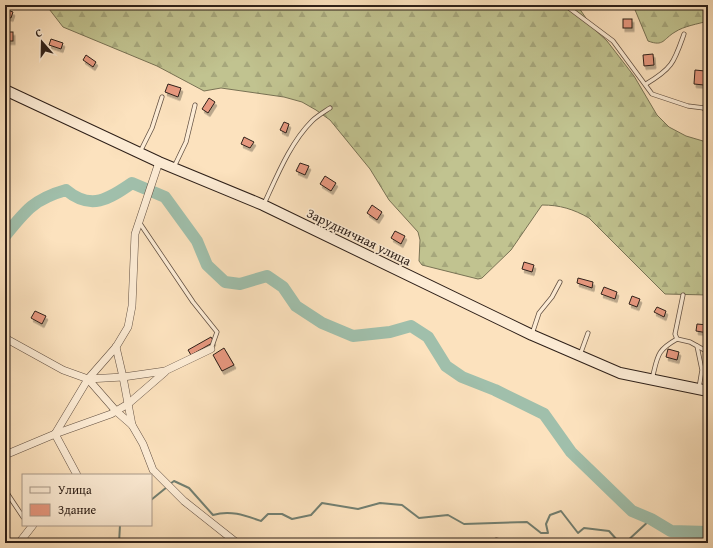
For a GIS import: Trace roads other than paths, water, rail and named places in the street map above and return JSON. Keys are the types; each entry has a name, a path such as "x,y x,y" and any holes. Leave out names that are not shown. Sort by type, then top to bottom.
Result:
{"street":[{"name":"Зарудничная улица","path":"5,90 159,162 263,205 580,356 620,373 703,390"},
{"path":"55,434 88,379 116,347 128,327 132,306 135,234 159,162"},
{"path":"5,338 63,370 88,379 165,372"},
{"path":"116,347 132,425"},
{"path":"5,455 55,434 93,422 116,411 128,404 165,372 211,349"},
{"path":"88,379 116,411 132,425 143,444 153,470 184,501 237,543"},
{"path":"55,434 76,474"},
{"path":"18,543 30,526"}],"lane":[{"path":"565,5 613,41 652,94 688,106 706,107 708,116"},
{"path":"646,84 661,74 674,61 684,34"},
{"path":"139,153 152,128 162,96"},
{"path":"174,167 186,142 195,105"},
{"path":"263,205 287,157 301,134 313,120 330,108"},
{"path":"139,222 193,302 217,332 211,349"},
{"path":"532,334 539,313 552,297 560,282"},
{"path":"677,339 675,334 683,295"},
{"path":"580,356 588,333"},
{"path":"651,380 659,353 664,347 677,339 690,342 708,352"},
{"path":"697,346 702,370 703,390"},
{"path":"5,490 22,516"},
{"path":"487,543 496,540 511,543"}],"waterway":[{"path":"5,236 31,207 46,197 66,190 84,200 100,200 116,194 132,183 165,197 197,241 207,265 225,282 240,284 267,276 283,287 296,306 322,323 353,336 390,332 411,326 428,337 446,366 462,377 495,390 544,414 571,452 632,511 651,519 671,531 708,532"},
{"path":"170,484 174,481 189,488 213,515 231,513 261,521 268,514 282,514 292,519 311,515 322,503 358,509 380,503 402,505 419,518 448,515 464,524 527,522 541,533 548,533 546,524 550,515 561,511 578,533 584,528 609,531 618,541 623,543"},
{"path":"152,499 167,487"},
{"path":"625,543 651,519"},
{"path":"119,543 120,526"}]}
